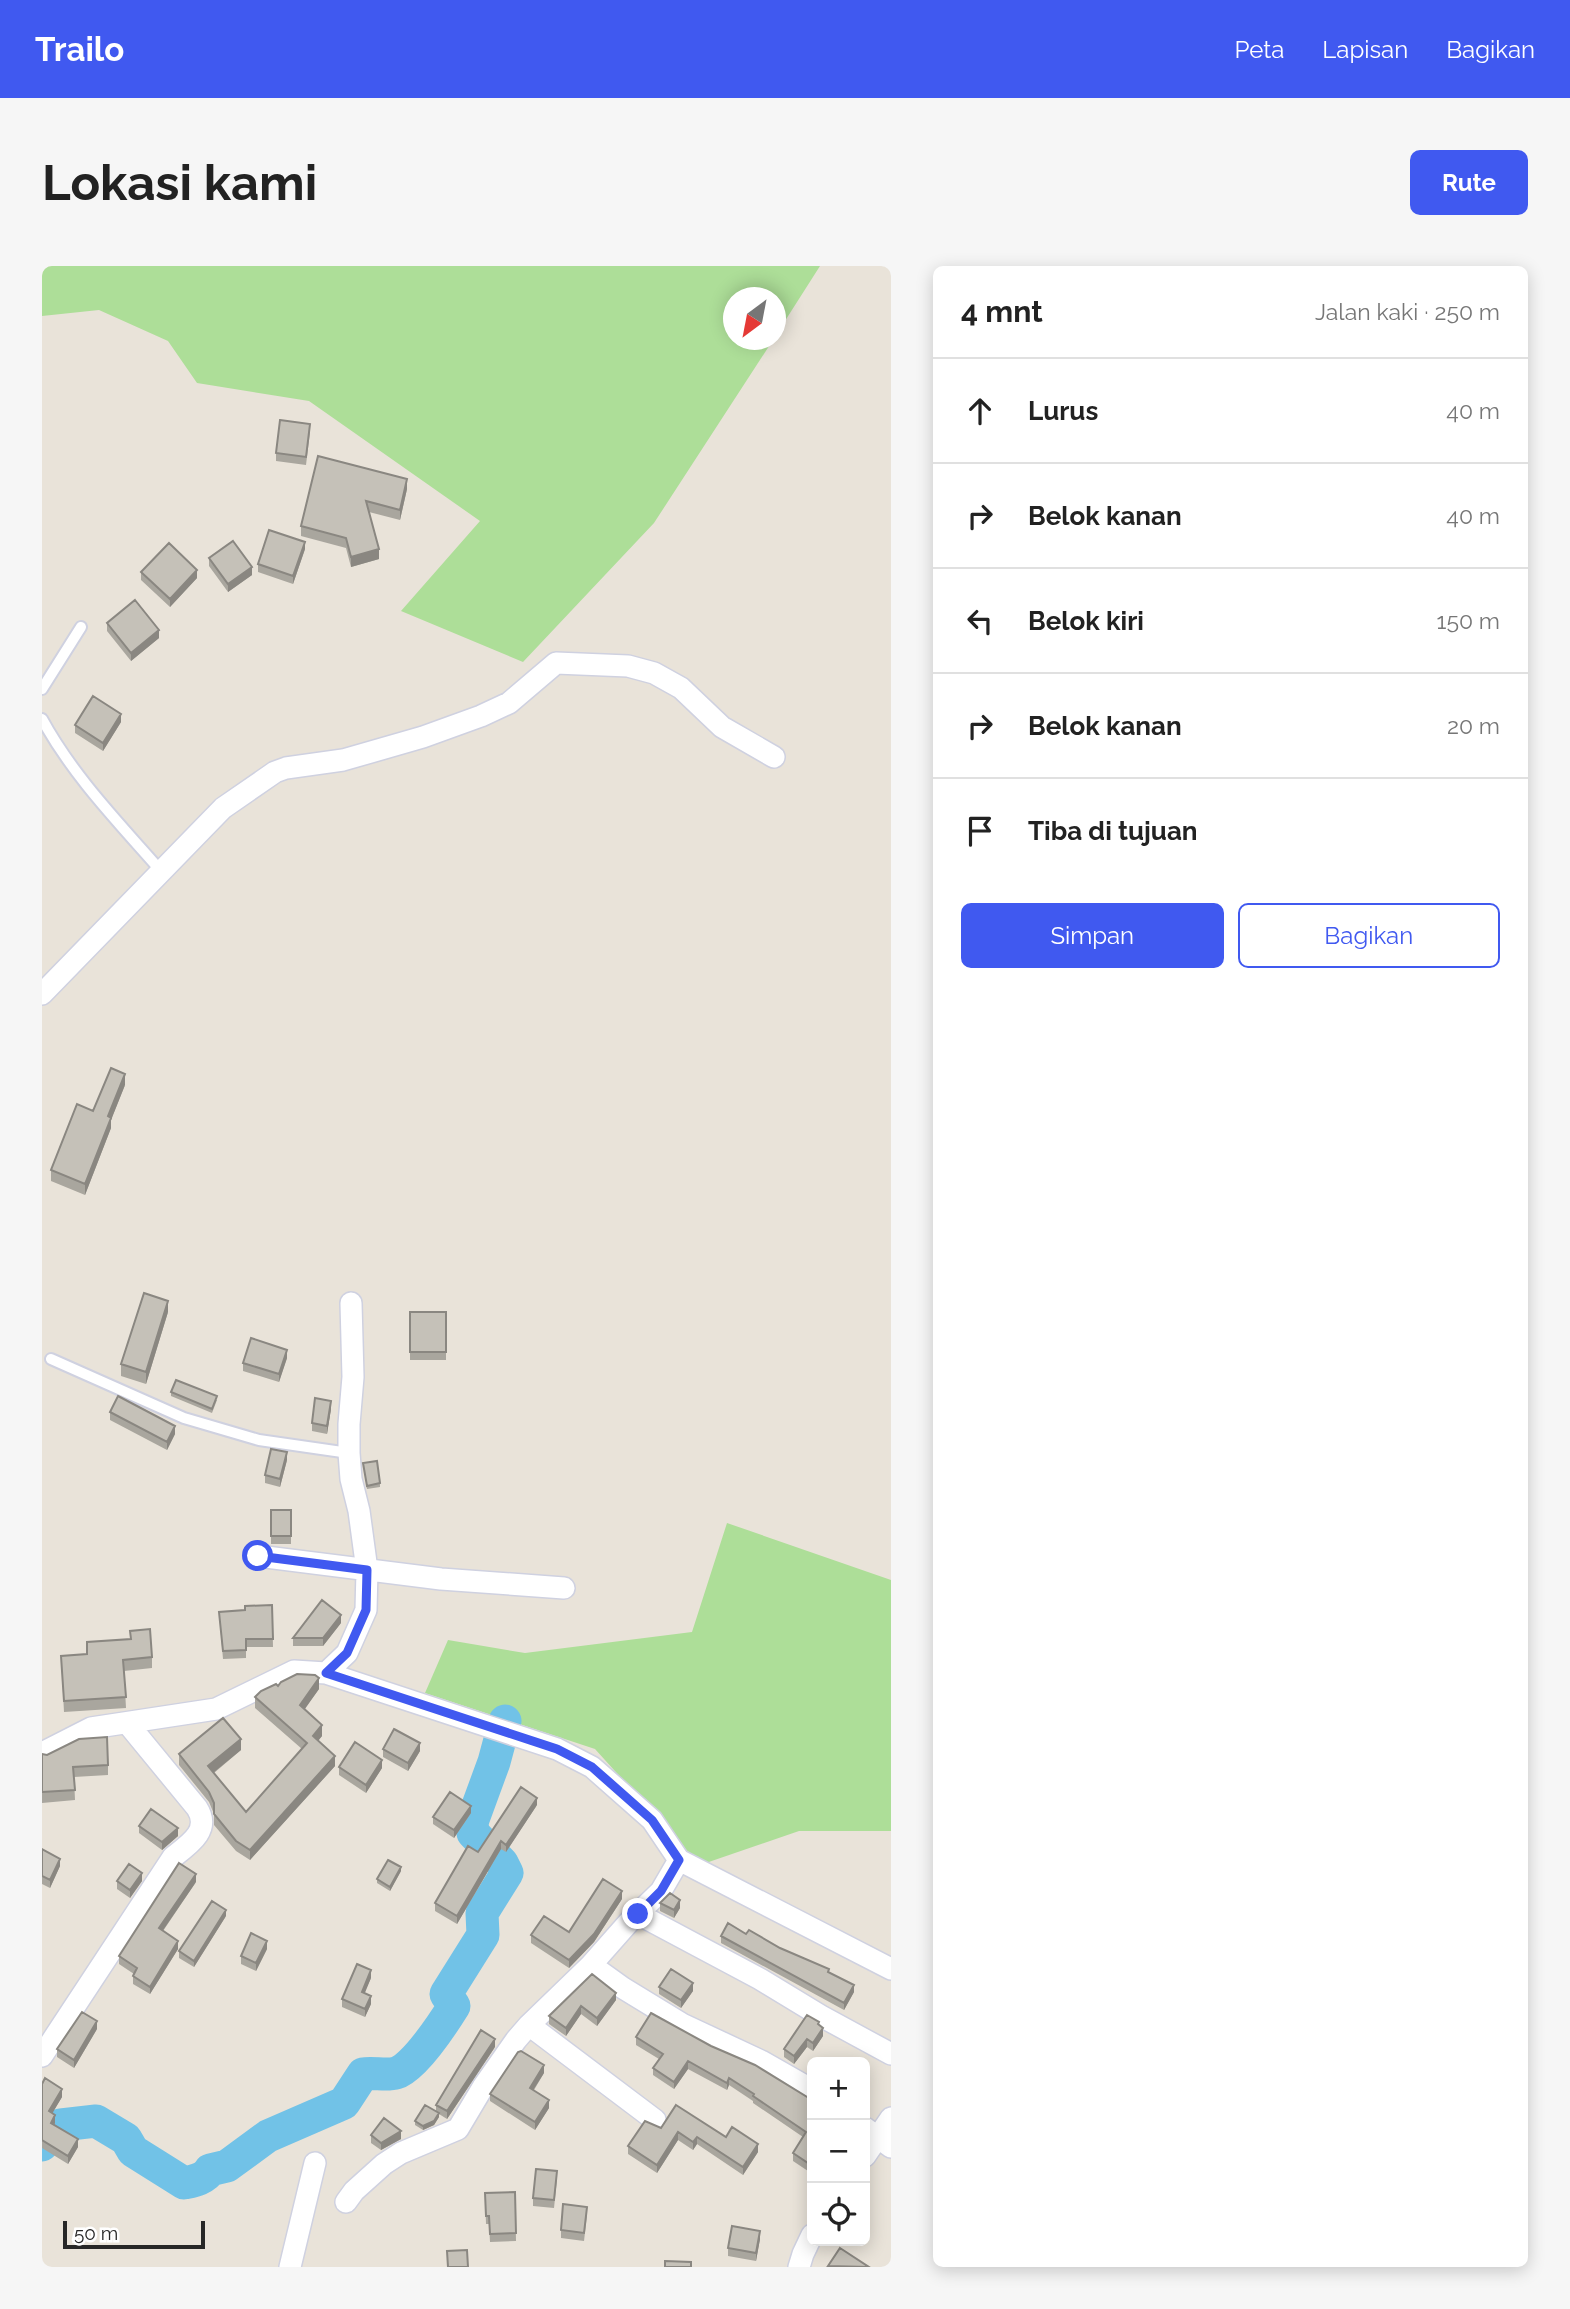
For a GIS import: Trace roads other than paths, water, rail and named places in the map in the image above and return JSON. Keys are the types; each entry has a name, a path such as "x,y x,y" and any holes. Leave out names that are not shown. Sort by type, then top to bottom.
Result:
{"street":[{"path":"42,994 223,808 275,772 343,760 423,737 481,716 509,703 556,663 628,666 654,673 681,688 722,727 774,757"},
{"path":"326,1673 347,1653 366,1610 367,1570 349,1453 353,1377 351,1303"},
{"path":"258,1556 441,1579 564,1588"},
{"path":"42,1752 91,1728 216,1709 294,1671 326,1673 557,1749 592,1767 652,1820 679,1860 891,1969"},
{"path":"46,2042 173,1857 187,1846 200,1831 203,1823 197,1808 128,1724"},
{"path":"346,2202 365,2180 393,2158 457,2129 483,2087 529,2025 661,1891 679,1860"},
{"path":"638,1914 760,1979 891,2054"},
{"path":"591,1965 623,1989 682,2024 761,2061 807,2087"},
{"path":"529,2025 655,2120"},
{"path":"878,2138 891,2118"},
{"path":"290,2267 315,2162"},
{"path":"799,2267 807,2246"}],"lane":[{"path":"42,689 81,627"},
{"path":"42,719 56,744 89,788 161,871"},
{"path":"51,1359 184,1418 259,1440 349,1453"}],"waterway":[{"path":"42,2145 61,2125 96,2121 126,2139 133,2151 184,2183 202,2178 210,2170 227,2166 268,2136 344,2103 363,2074 396,2073 411,2063 428,2044 454,2006 446,1994 483,1935 482,1913 507,1873 502,1863 473,1833 472,1822 494,1762 505,1721"}]}
